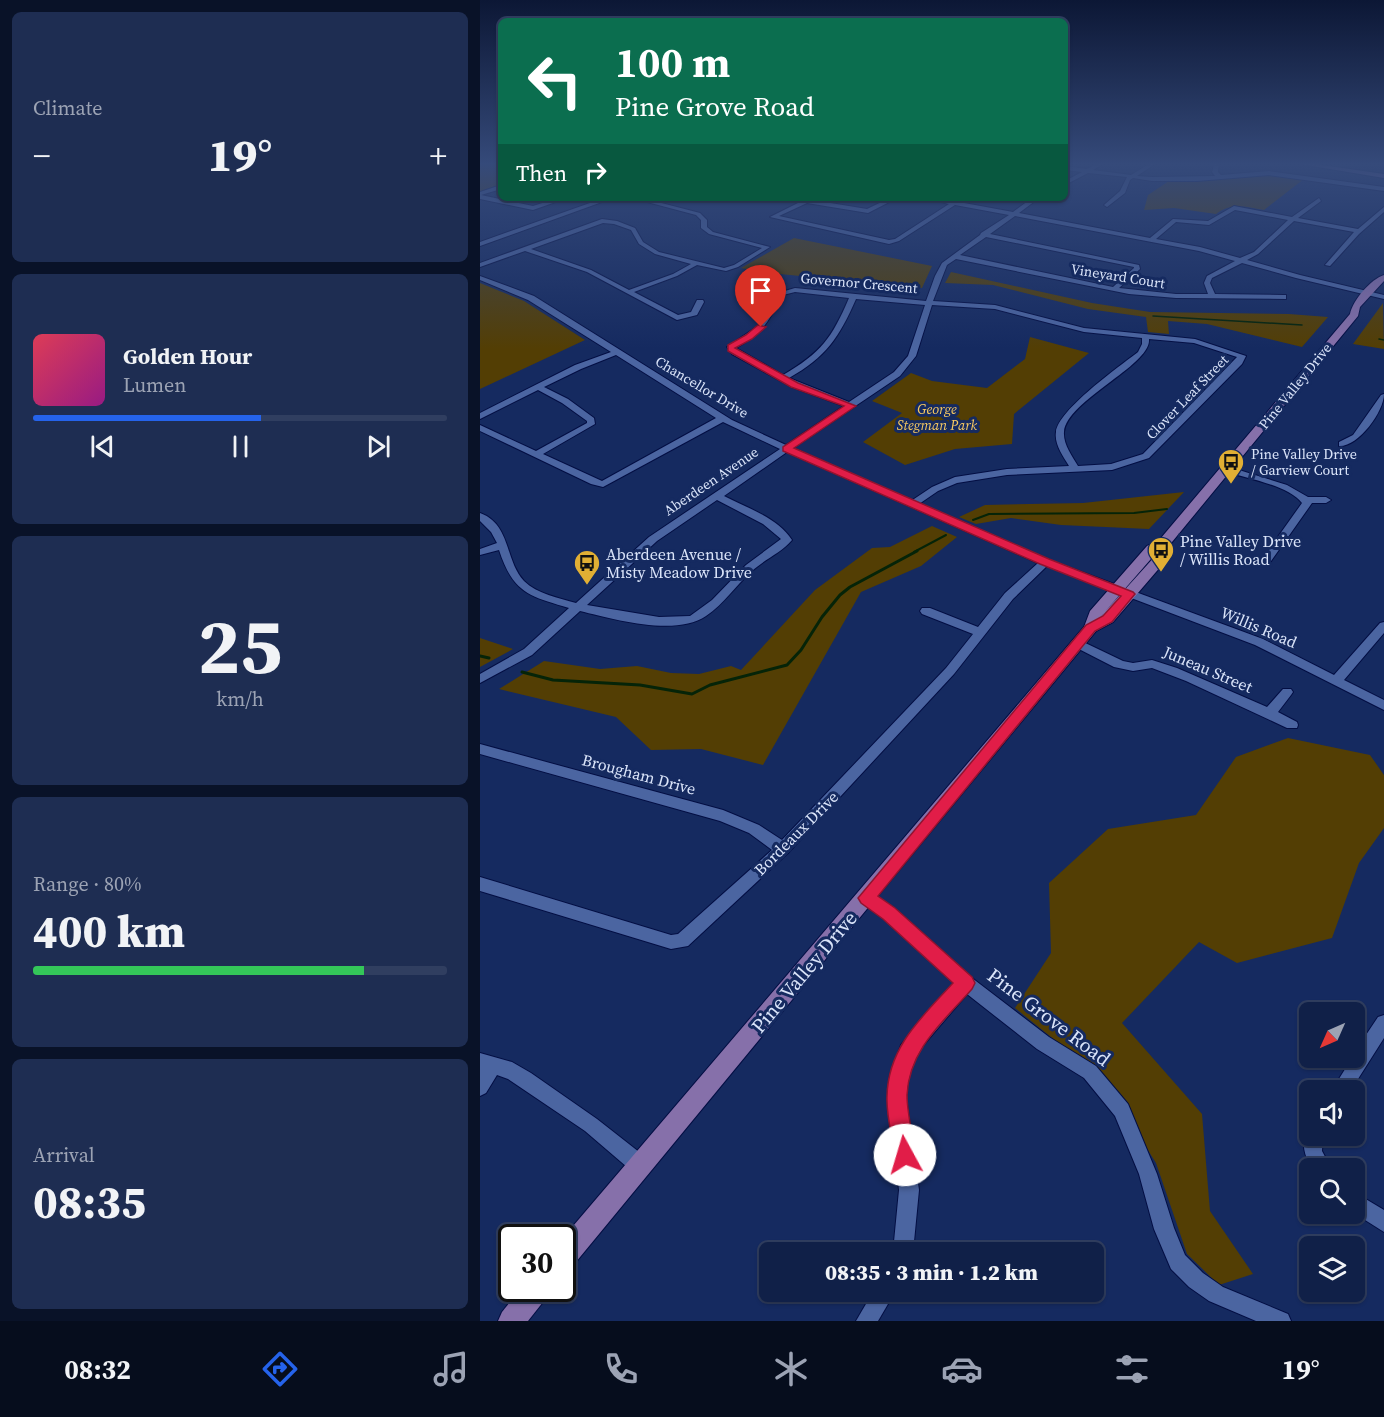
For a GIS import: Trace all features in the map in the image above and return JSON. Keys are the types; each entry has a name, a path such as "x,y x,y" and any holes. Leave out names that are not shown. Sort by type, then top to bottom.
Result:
{"main road":[{"name":"Pine Valley Drive","path":"576,1243 867,898 1077,643 1090,628 1108,619 1123,592 1163,555 1166,541 1355,314 1367,309 1378,294 1379,280 1384,278"},
{"path":"511,1321 527,1302"}],"street":[{"path":"480,244 532,226"},
{"path":"480,265 588,226"},
{"path":"622,226 636,231 641,243 650,250 695,264 731,269 759,254 767,247 711,233 704,226"},
{"path":"813,226 890,242 919,226"},
{"name":"Aberdeen Avenue","path":"480,679 528,652 653,539 890,380 907,364 915,350 939,272 953,256 995,226"},
{"path":"1077,226 1211,251 1298,277 1378,294"},
{"path":"1152,239 1168,226"},
{"path":"1212,296 1207,283 1209,277 1256,253 1286,226"},
{"path":"1332,226 1359,231"},
{"path":"1328,264 1365,226"},
{"path":"983,234 1137,266 1138,268 1113,290"},
{"path":"525,249 589,271 677,318 694,313 700,302"},
{"name":"Vineyard Court","path":"953,256 1113,290 1157,295 1283,297"},
{"path":"629,292 675,275 695,264"},
{"name":"Chancellor Drive","path":"480,278 531,298 721,419 1044,562 1123,592"},
{"name":"Governor Crescent","path":"851,406 807,390 735,352 731,347 761,327 777,298 784,292 795,290 929,303"},
{"path":"783,378 809,364 828,348 853,297"},
{"name":"Clover Leaf Street","path":"912,505 935,489 954,480 998,473 1120,465 1150,454 1242,358 1239,354 1195,341 1084,330 995,307 929,303"},
{"path":"1075,469 1062,442 1060,432 1063,422 1076,407 1141,353 1146,344 1145,335"},
{"path":"480,416 617,352"},
{"path":"537,454 591,424 591,420 565,401 538,387"},
{"path":"1342,444 1356,437 1384,397"},
{"path":"480,428 594,482 603,484 721,419"},
{"path":"1226,469 1297,492 1307,500 1326,500"},
{"path":"480,516 496,527 514,574 522,585 534,594 579,606 668,622 690,621 702,615 751,566 787,540 785,534 774,526 717,496"},
{"path":"1265,562 1297,520 1307,500"},
{"path":"480,552 503,545"},
{"name":"Bordeaux Drive","path":"480,884 671,942 682,941 783,849 950,671 1009,596 1044,562"},
{"name":"Willis Road","path":"1123,592 1259,642 1384,705"},
{"path":"926,611 980,632"},
{"path":"1336,681 1384,626"},
{"name":"Juneau Street","path":"1077,643 1121,664 1136,667 1146,663 1178,673 1292,724"},
{"path":"1270,713 1287,692"},
{"name":"Brougham Drive","path":"480,749 723,816 754,829 783,849"},
{"name":"Pine Grove Road","path":"867,898 889,913 966,983 1042,1043 1090,1072 1122,1110 1148,1174 1164,1229 1178,1262 1196,1280 1216,1294 1281,1321"},
{"path":"904,1242 909,1190 897,1097 899,1075 907,1051 966,983"},
{"path":"1347,1080 1384,1023"},
{"path":"480,1087 487,1063 512,1071 591,1125 641,1166"},
{"path":"1365,1209 1384,1222"},
{"path":"866,1321 878,1302"}],"green space":[{"path":"794,238 932,266 922,288 760,272 741,268"},
{"path":"951,272 1092,303 1150,312 1289,314 1328,317 1302,347 1207,324 1168,321 1169,334 1148,332 1146,317 1088,309 993,285 945,283"},
{"path":"480,283 524,301 585,340 480,389"},
{"path":"1383,303 1384,349 1353,344"},
{"name":"George Stegman Park","path":"1030,337 1089,353 1014,414 1012,444 955,449 905,465 863,442 902,413 872,401 911,373 932,381 987,388 1025,359"},
{"path":"1184,492 1149,529 1061,525 1011,518 976,524 959,517 985,505 1083,503"},
{"path":"932,526 957,537 921,566 861,592 763,765 701,749 651,750 616,717 499,689 544,661 600,669 637,666 671,673 699,674 731,666 741,670 815,590 872,548 890,547"},
{"path":"480,638 513,649 480,667"},
{"path":"1288,738 1370,755 1384,775 1384,828 1359,863 1332,938 1237,963 1199,942 1122,1023 1202,1114 1210,1211 1253,1274 1219,1285 1187,1254 1156,1163 1103,1079 1015,1008 1051,953 1049,883 1108,829 1196,815 1236,757"}],"waterway":[{"path":"1153,316 1302,325"},
{"path":"1379,339 1384,340"},
{"path":"973,520 989,514 1134,513 1167,509"},
{"path":"914,552 946,535"},
{"path":"522,672 553,680 640,685 692,694 710,685 787,665 801,650 822,617 840,595 850,587 917,551"},
{"path":"480,656 489,658"}],"place":[{"name":"Pine Valley Drive / Garview Court","path":"1231,485"},
{"name":"Pine Valley Drive / Willis Road","path":"1161,573"},
{"name":"Aberdeen Avenue / Misty Meadow Drive","path":"587,586"}],"route":[{"path":"761,327 749,337 734,344 731,349 795,385 851,406 787,449 1044,562 1129,594 1108,619 1090,628 867,898 889,913 910,935 966,983 907,1051 899,1075 897,1097 905,1155"}]}
